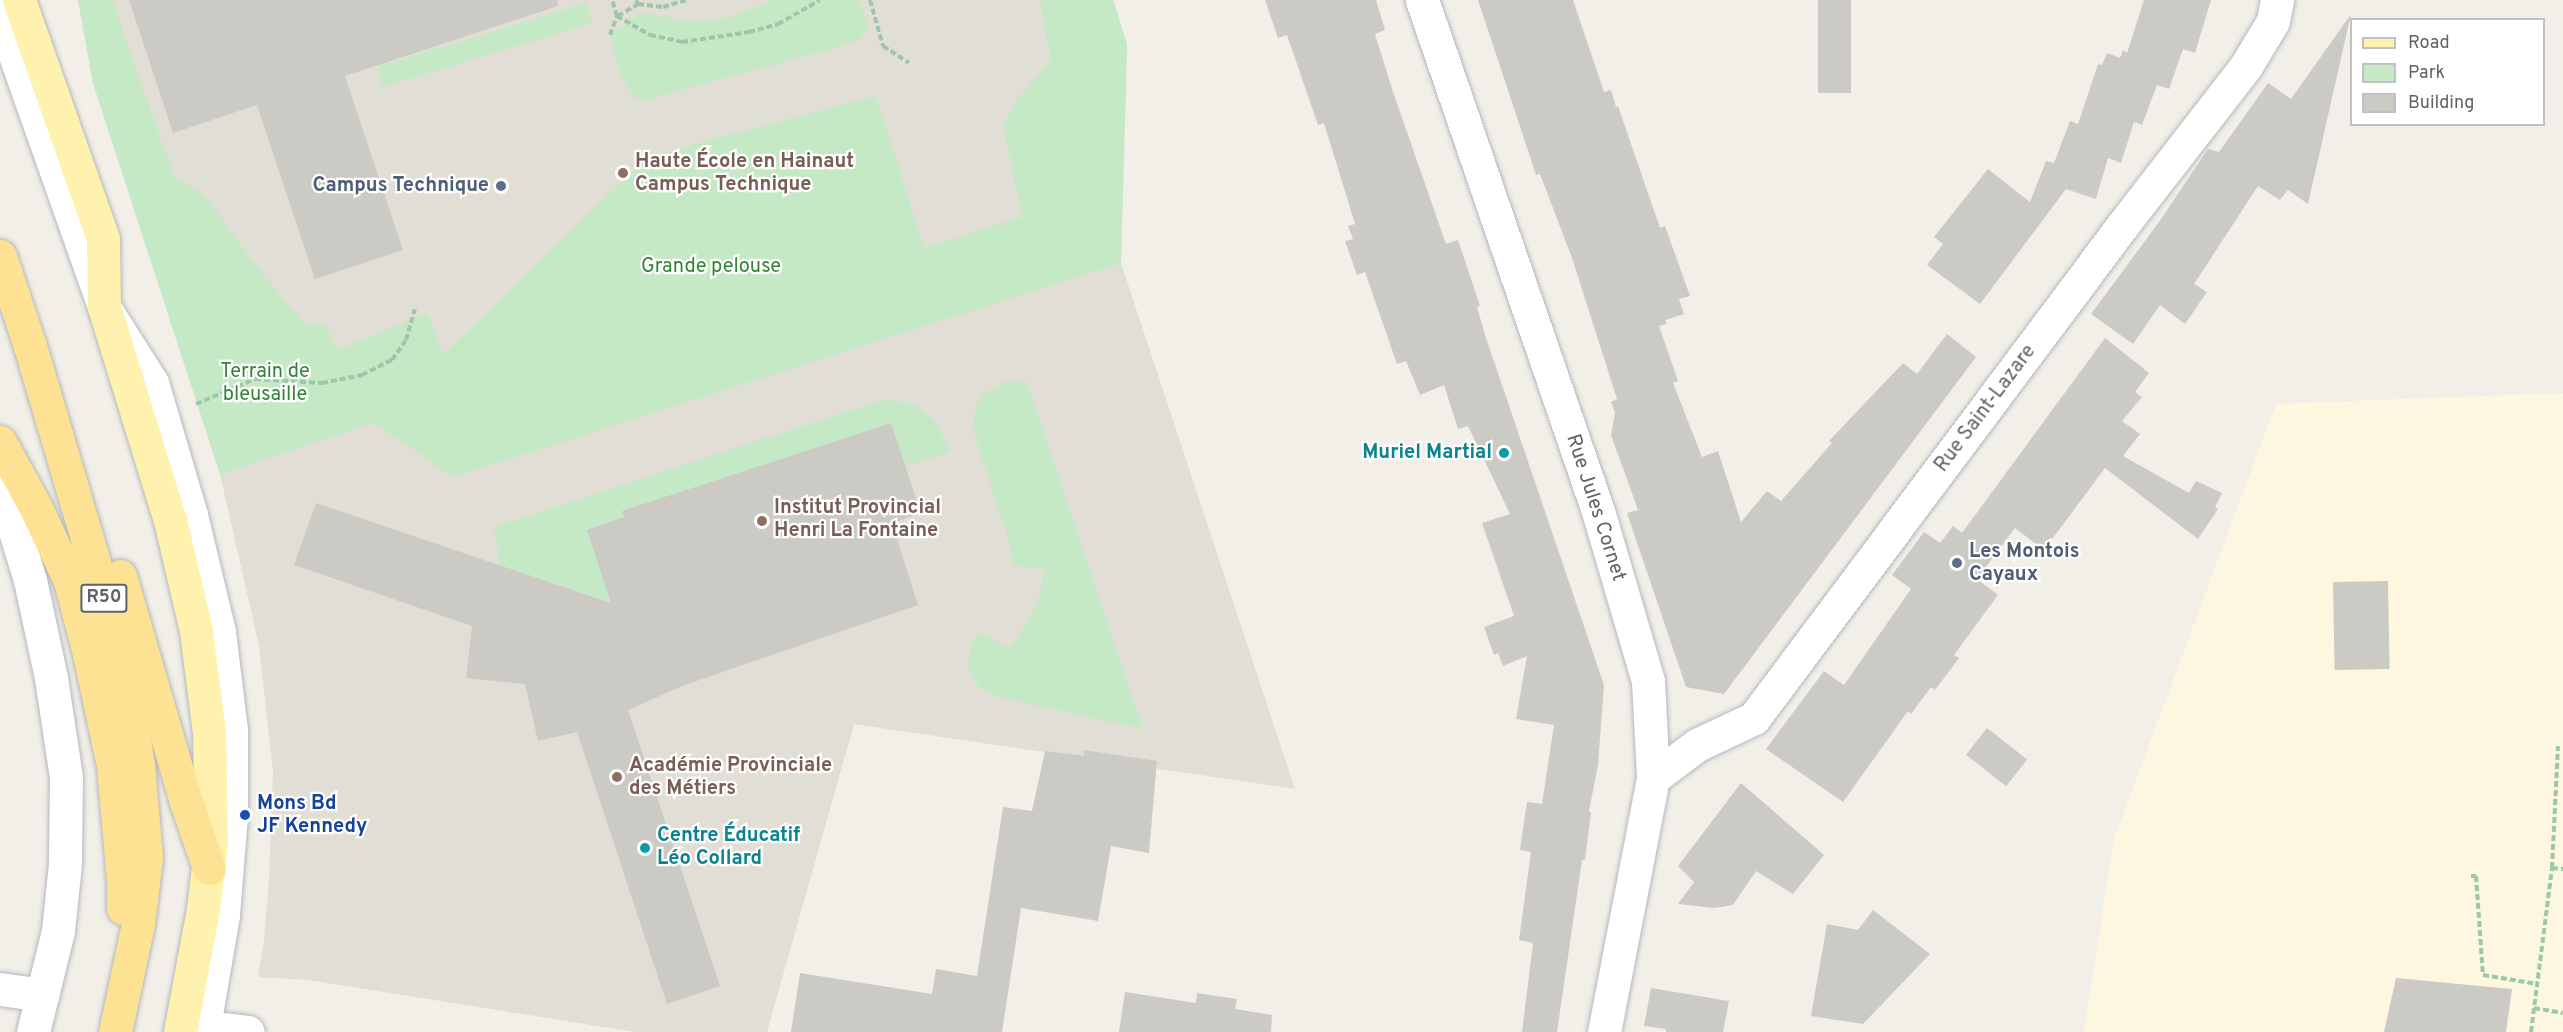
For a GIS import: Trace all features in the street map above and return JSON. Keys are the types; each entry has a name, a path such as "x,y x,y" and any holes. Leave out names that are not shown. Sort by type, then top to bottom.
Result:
{"highway":[{"name":"R50","path":"0,256 30,346 119,647 138,764 146,858 138,924 118,1022"},
{"path":"30,346 78,453 136,623 174,762 209,868"},
{"path":"0,441 37,510 70,580 111,754 123,880 118,1022"}],"main road":[{"path":"19,0 103,239 104,307 170,520 196,631 209,732 209,868 193,1025"}],"street":[{"name":"Rue Jules Cornet","path":"1422,0 1598,511 1648,681 1653,778 1604,1032"},
{"name":"Rue Saint-Lazare","path":"1653,778 1697,745 1754,718 2122,226 2246,66 2273,21 2277,0"},
{"path":"0,13 104,307 152,383"},
{"path":"103,239 152,383 191,515 219,632 231,751 230,845 223,915 193,1025 248,1032"},
{"path":"0,482 30,579 51,678 66,777 65,864 58,932 33,1032"},
{"path":"209,868 223,915"},
{"path":"0,989 43,995"}],"path":[{"path":"612,0 617,16 650,35 682,42 749,32 777,24 820,0"},
{"path":"610,35 617,16 637,2 663,7 686,0"},
{"path":"870,0 883,46 909,63"},
{"path":"196,404 255,379 322,383 362,375 392,360 406,340 415,309"},
{"path":"2531,1032 2552,868 2558,746"},
{"path":"2552,868 2563,869"},
{"path":"2471,876 2476,876 2482,975 2537,984"},
{"path":"2534,1008 2563,1013"}],"shaded area":[{"path":"78,0 1113,0 1127,44 1121,263 1295,789 854,724 767,1032 635,1032 308,980 258,977 264,941 269,879 273,772 259,646 220,474 93,83"},
{"path":"2563,393 2563,1032 2084,1032 2114,839 2276,404"}],"green space":[{"name":"Grande pelouse","path":"78,0 112,0 174,177 206,196 244,250 302,322 326,326 338,350 428,313 443,355 647,157 876,96 924,248 1022,217 1003,125 1017,100 1051,60 1040,0 1113,0 1127,44 1121,263 453,477 374,423 220,474 93,83"},
{"path":"774,0 860,0 869,29 859,40 832,49 644,100 634,97 621,75 610,35 640,12 688,21 712,20 732,16"},
{"path":"586,3 592,23 383,87 377,67"},
{"path":"1004,382 1027,382 1143,729 994,696 982,689 973,679 968,666 972,642 980,632 1008,648 1018,637 1038,602 1045,569 1012,565 1010,544 973,430 976,406 983,395"},
{"path":"883,400 906,402 922,409 935,421 950,452 905,466 890,424 622,511 624,517 587,531 611,602 500,566 494,527"}],"building":[{"path":"129,0 557,0 558,6 345,76 403,250 315,279 257,105 173,133"},
{"path":"1265,0 1376,0 1385,30 1375,34 1393,92 1446,244 1458,240 1480,306 1477,307 1485,335 1604,685 1598,765 1589,811 1591,812 1585,860 1582,860 1557,1032 1522,1032 1533,943 1519,940 1531,852 1520,850 1527,802 1542,804 1554,725 1516,719 1527,656 1503,666 1498,653 1494,655 1484,627 1514,616 1482,523 1510,514 1468,426 1458,429 1444,385 1420,395 1406,361 1397,364 1365,272 1357,275 1345,241 1353,239 1348,226 1355,224 1324,123 1318,125 1287,35 1278,38"},
{"path":"1478,0 1573,0 1604,92 1611,90 1616,107 1618,106 1660,228 1665,226 1690,296 1679,299 1684,314 1665,320 1667,324 1659,326 1678,381 1673,383 1702,457 1718,451 1741,522 1767,491 1781,501 1832,443 1829,441 1903,363 1917,374 1947,334 1976,357 1724,694 1686,687 1627,513 1638,510 1611,435 1615,413 1611,402 1617,399 1572,258 1540,174 1536,175"},
{"path":"1818,0 1851,0 1851,93 1818,93"},
{"path":"2144,0 2211,0 2195,53 2183,49 2169,89 2157,85 2142,125 2134,122 2121,163 2108,158 2096,199 2066,189 1980,304 1927,265 1943,244 1934,237 1988,169 2030,202 2046,161 2054,163 2070,121 2078,124 2098,64 2102,65 2107,53 2120,58 2123,50 2127,53"},
{"path":"2351,14 2308,204 2288,190 2280,200 2258,186 2194,284 2207,292 2185,324 2160,305 2133,344 2091,314 2159,222 2208,149 2219,152 2268,83 2291,99"},
{"path":"2105,338 2149,373 2135,392 2142,397 2122,421 2140,434 2123,456 2189,493 2196,481 2222,493 2215,507 2218,509 2198,539 2105,468 2044,550 2015,528 1977,579 1998,595 1954,655 1959,658 1935,690 1931,687 1911,714 1908,711 1843,802 1766,749 1824,671 1844,685 1911,589 1892,575 1924,532 1940,543 1953,526 1962,533"},
{"name":"Centre Éducatif Léo Collard","path":"891,423 921,513 892,523 918,605 682,686 628,710 720,986 667,1004 577,732 538,741 525,684 466,678 472,626 294,565 316,503 611,603 587,530 624,517 622,511"},
{"path":"2388,581 2390,669 2335,670 2333,582"},
{"path":"1987,728 2027,759 2006,786 1966,755"},
{"path":"1083,750 1157,761 1149,853 1111,846 1098,921 1021,908 1002,1032 791,1032 800,973 932,994 936,969 977,976 1003,807 1032,811 1045,751 1085,756"},
{"path":"1741,783 1824,855 1793,894 1756,871 1733,905 1715,908 1678,904 1694,882 1678,866"},
{"path":"1873,910 1930,954 1863,1024 1811,1016 1827,924 1858,930"},
{"path":"2396,978 2512,989 2506,1032 2384,1032"},
{"path":"1651,988 1729,1001 1723,1032 1666,1032 1666,1029 1644,1026"},
{"path":"1125,992 1196,1003 1197,993 1237,999 1235,1009 1272,1015 1271,1032 1119,1032"}],"place":[{"name":"Haute École en Hainaut Campus Technique","path":"623,173"},
{"name":"Campus Technique","path":"501,186"},
{"name":"Muriel Martial","path":"1504,453"},
{"name":"Institut Provincial Henri La Fontaine","path":"762,521"},
{"name":"Les Montois Cayaux","path":"1957,563"},
{"name":"Académie Provinciale des Métiers","path":"617,777"},
{"name":"Mons Bd JF Kennedy","path":"245,815"},
{"name":"Centre Éducatif Léo Collard","path":"645,848"}],"park label":[{"name":"Terrain de bleusaille","path":"265,384"}]}
